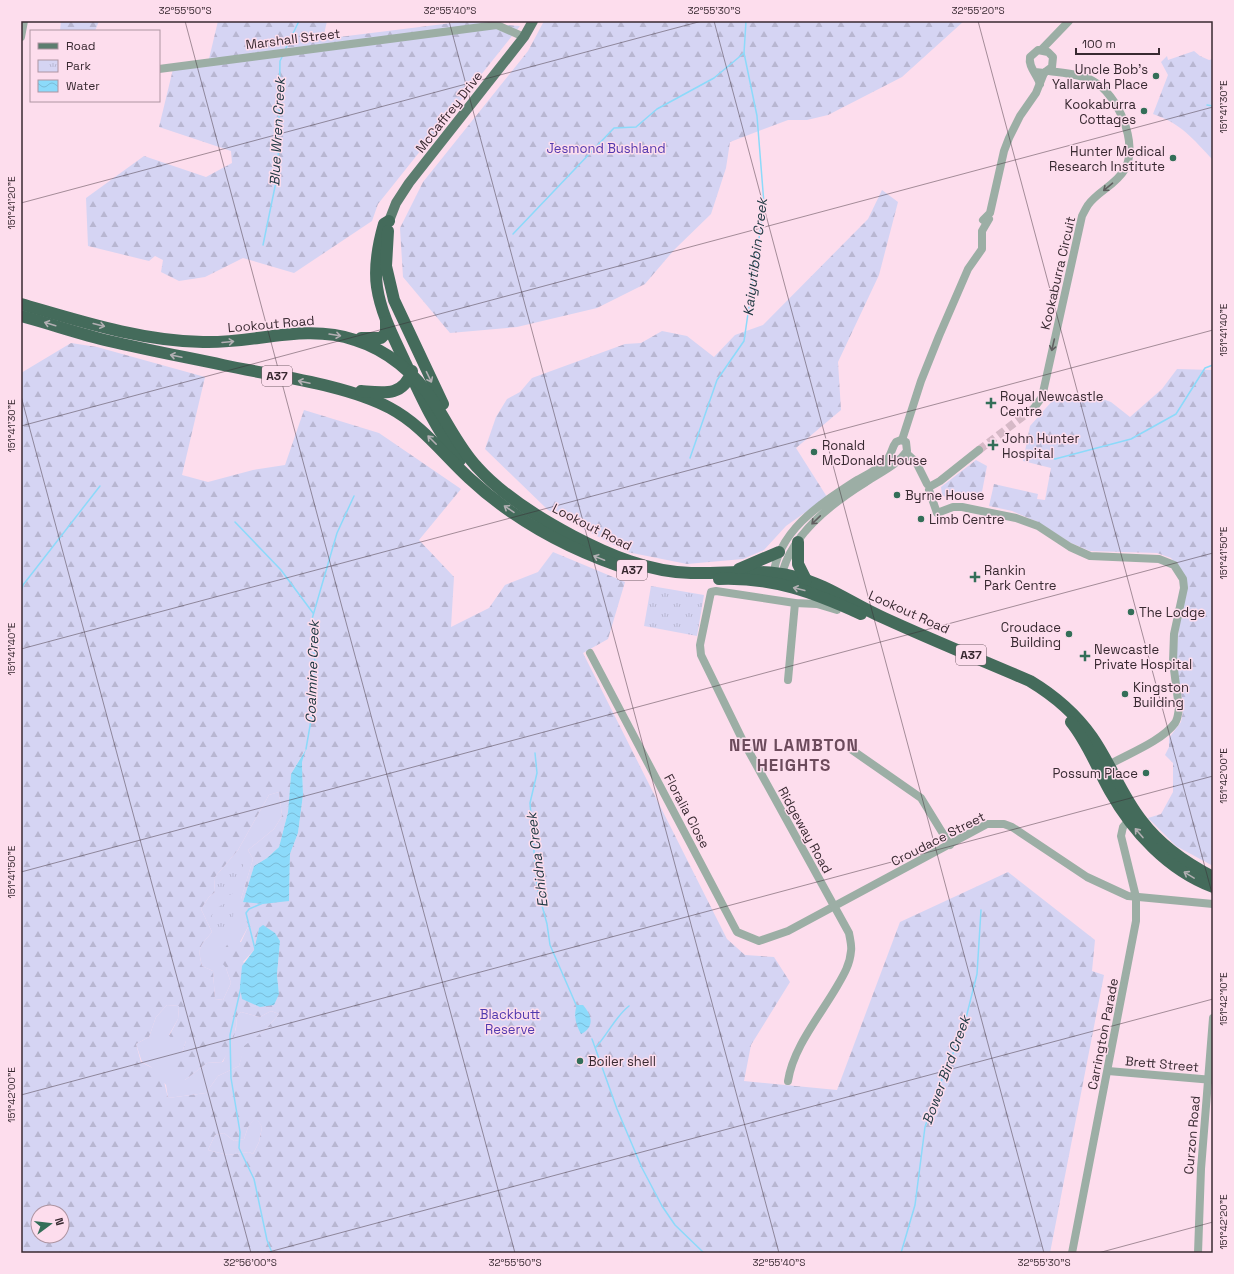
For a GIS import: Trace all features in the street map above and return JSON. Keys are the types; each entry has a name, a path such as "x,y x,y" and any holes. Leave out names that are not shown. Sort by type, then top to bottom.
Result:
{"highway":[{"path":"389,221 384,224 379,240 376,264 377,288 386,318 426,409 448,444 491,496"},
{"path":"327,386 375,392 393,391 406,384 410,374 412,366 411,358 392,311 384,276 383,254 389,221"},
{"path":"389,221 386,266 394,300 412,342 460,439 460,445"},
{"name":"Lookout Road","path":"21,304 161,339 217,342 316,333 354,339 388,355 410,374 433,401 460,445 477,467 493,484 554,525 631,562 660,570 806,580 832,589 882,617 1030,681 1047,691 1078,719 1093,738 1104,768 1128,821 1149,844 1167,860 1187,874 1213,887"},
{"name":"Lookout Road","path":"21,316 115,342 327,386 366,397 400,413 424,433 468,477 491,496 555,538 616,565 655,576 677,580 734,575 746,580 777,578 1027,687 1044,698 1072,723 1129,803 1157,839 1196,868 1213,877"},
{"path":"354,339 364,337 370,339 382,338 387,330 386,318"},
{"path":"388,355 399,368 402,376 401,384 393,391"},
{"path":"798,542 798,564 806,580"},
{"path":"734,575 779,552"}],"main road":[{"name":"McCaffrey Drive","path":"389,221 396,203 409,183 524,37 533,21"}],"street":[{"path":"21,37 24,21"},
{"path":"1040,84 1036,72 1030,65 1030,57 1035,52 1042,50 1069,21"},
{"name":"Marshall Street","path":"160,69 497,25 524,37"},
{"path":"777,578 779,552 787,537 799,522 848,486 881,466 894,449 895,443 902,440 936,344 968,269 982,249 982,230 989,219 983,220 990,213 1004,151 1020,116 1036,93 1046,72 1052,58 1055,37"},
{"path":"1042,50 1052,58 1064,73"},
{"path":"1036,72 1046,72"},
{"name":"Kookaburra Circuit","path":"1034,408 1042,397 1082,216 1088,204 1118,179 1131,156 1130,140 1122,116 1115,103 1106,92 1094,81 1064,73 1046,72"},
{"path":"777,578 805,531 833,505 851,491 896,463 904,454 908,446 902,440"},
{"path":"894,449 898,454 904,454 916,462 929,487 937,513 953,507 962,507 1009,516 1038,526 1070,547 1090,556 1159,559 1174,565 1183,579 1184,588 1174,634 1173,662 1179,708 1176,722 1164,734 1104,768"},
{"path":"929,487 940,481 979,450"},
{"path":"734,575 734,587 736,594"},
{"path":"736,594 746,580"},
{"name":"Ridgeway Road","path":"788,1081 791,1065 800,1046 817,1020 849,963 852,949 849,933 742,739 701,655 700,645 711,592 716,591 817,604 837,610"},
{"path":"788,680 796,602"},
{"name":"Floralia Close","path":"590,653 737,932 759,941 788,931"},
{"path":"852,750 921,798 950,845"},
{"name":"Carrington Parade","path":"1072,1253 1136,920 1136,897 1121,836 1123,827 1128,821"},
{"name":"Croudace Street","path":"788,931 834,908 987,824 1004,824 1012,827 1102,885 1128,896 1213,904"},
{"name":"Curzon Road","path":"1198,1253 1201,1169 1211,1080 1213,1018"},
{"name":"Brett Street","path":"1108,1071 1211,1080"}],"green space":[{"path":"61,21 99,21 95,30 60,30"},
{"path":"218,21 327,21 323,39 468,21 494,21 493,24 520,26 378,204 372,221 294,273 243,258 205,277 179,281 161,272 163,260 155,256 149,261 88,246 86,198 144,156 206,177 232,163 231,151 159,127 173,69 208,63"},
{"name":"Jesmond Bushland","path":"544,21 964,21 902,77 828,115 807,120 788,120 730,142 726,168 711,214 674,250 645,284 597,308 517,327 450,333 403,277 400,228 423,182 528,51"},
{"path":"1194,51 1200,56 1209,60 1213,59 1213,160 1186,132 1172,122 1153,114 1168,75 1161,62 1167,56 1168,60"},
{"path":"882,190 898,202 879,275 838,362 841,410 796,448 827,497 786,526 764,550 743,559 687,564 627,552 548,510 485,449 496,417 507,399 520,392 532,378 625,344 641,343 662,331 687,336 714,357 735,335 763,325 868,219"},
{"name":"Blackbutt Reserve","path":"71,343 97,347 205,377 182,475 208,482 253,470 285,465 304,410 379,433 461,489 419,540 454,577 451,627 489,608 505,585 538,572 553,552 625,582 608,639 583,653 727,939 745,955 774,957 790,982 751,1045 744,1081 837,1090 900,922 1008,872 1095,940 1092,971 1104,975 1050,1253 21,1253 21,373","holes":["305,750 302,761 303,795 298,833 290,854 289,901 243,902 254,866 267,858 279,847 288,812 291,774","279,792 282,816 274,829 248,850 253,859 241,899 240,913 249,925 241,942 229,942 218,958 226,968 231,983 223,1000 215,999 213,971 202,966 200,954 201,947 212,932 201,909 209,897 215,892 214,878 238,850 269,795","259,928 280,941 277,975 279,994 243,962 254,950","167,1005 179,1006 178,1019 169,1036 177,1041 186,1041 182,1052 172,1058 175,1072 185,1080 207,1063 222,1062 231,1046 236,1029 237,1016 241,1012 260,1017 271,1011 279,1014 265,1030 244,1046 239,1066 218,1076 206,1093 168,1098 162,1073 141,1062 136,1044 149,1037 156,1017","256,1118 262,1127 259,1142 253,1154 249,1152 228,1155 208,1150 215,1135 224,1133 234,1141 244,1139 248,1127"]},
{"path":"1177,369 1213,370 1213,866 1176,846 1148,818 1161,814 1173,792 1173,763 1165,755 1169,747 1169,738 1181,722 1184,705 1179,686 1176,657 1184,574 1171,558 1157,553 1090,551 1071,543 1038,522 1012,511 989,506 994,484 1038,494 1037,499 1045,500 1051,468 1023,461 1030,426 1053,400 1061,397 1091,395 1111,402 1130,417 1162,389"},
{"path":"976,460 987,466 981,497 959,493 949,499 942,495 941,487"},
{"path":"651,586 704,595 697,636 644,626"},
{"path":"279,792 282,816 274,829 248,850 253,859 241,899 249,925 226,968 231,983 223,1000 215,999 213,971 202,966 200,954 201,947 212,932 201,909 209,897 215,892 214,878 238,850 269,795"},
{"path":"238,857 243,859 242,876 234,892 224,898 221,892 218,893 216,880 229,863"},
{"path":"229,902 232,907 233,917 226,917 229,926 222,929 214,928 209,920 211,916 219,906"},
{"path":"167,1005 179,1006 178,1019 169,1035 186,1041 182,1052 185,1080 207,1063 223,1062 236,1029 237,1016 241,1012 260,1017 271,1011 279,1014 265,1030 245,1046 239,1066 218,1076 206,1093 168,1098 166,1085 151,1067 142,1062 136,1044 149,1037 156,1017"},
{"path":"256,1117 262,1127 259,1142 253,1154 249,1152 228,1155 208,1150 215,1135 224,1133 234,1141 244,1139 248,1127"}],"water":[{"path":"306,749 302,762 303,795 298,833 290,854 289,901 263,904 243,902 254,866 267,858 279,847 288,812 291,774"},
{"path":"263,925 275,933 280,941 277,975 279,994 274,1005 260,1007 242,999 240,987 242,966 254,950 259,928"},
{"path":"577,1005 583,1005 591,1021 588,1028 581,1034 576,1020 575,1012"}],"waterway":[{"name":"Blue Wren Creek","path":"285,50 299,21"},
{"name":"Kaiyutibbin Creek","path":"690,458 717,380 744,341 764,204 757,116 744,53 746,21"},
{"path":"513,234 614,128 636,127 657,109 714,78 744,53"},
{"name":"Blue Wren Creek","path":"263,245 278,172 280,61 282,57"},
{"path":"1207,105 1213,106"},
{"path":"1048,457 1055,459 1131,439 1176,414 1205,368 1213,365"},
{"path":"21,592 23,585 100,486"},
{"name":"Coalmine Creek","path":"306,749 311,720 315,666 312,619 337,533 354,496"},
{"path":"235,522 281,570 313,613"},
{"name":"Echidna Creek","path":"535,753 537,773 530,803 537,887 547,924 550,945 577,1007"},
{"name":"Coalmine Creek","path":"255,949 246,913 249,909 263,903"},
{"name":"Bower Bird Creek","path":"901,1253 915,1205 925,1127 940,1084 963,1030 977,974 981,910"},
{"name":"Coalmine Creek","path":"242,983 230,1035 231,1078 240,1132 239,1148 254,1179 267,1240 272,1253"},
{"path":"596,1047 624,1010 629,1006"},
{"name":"Echidna Creek","path":"592,1039 617,1109 642,1168 662,1206 675,1225 704,1253"}],"tunnel":[{"path":"979,450 1034,408"}],"place":[{"name":"Uncle Bob’s Yallarwah Place","path":"1156,76"},
{"name":"Kookaburra Cottages","path":"1144,111"},
{"name":"Hunter Medical Research Institute","path":"1173,158"},
{"name":"Royal Newcastle Centre","path":"991,403"},
{"name":"John Hunter Hospital","path":"993,445"},
{"name":"Ronald McDonald House","path":"814,452"},
{"name":"Byrne House","path":"897,495"},
{"name":"Limb Centre","path":"921,519"},
{"name":"Rankin Park Centre","path":"975,577"},
{"name":"The Lodge","path":"1131,612"},
{"name":"Croudace Building","path":"1069,634"},
{"name":"Newcastle Private Hospital","path":"1085,656"},
{"name":"Kingston Building","path":"1125,694"},
{"name":"Possum Place","path":"1146,773"},
{"name":"Boiler shell","path":"580,1061"}],"district":[{"name":"NEW LAMBTON HEIGHTS","path":"794,755"}]}
